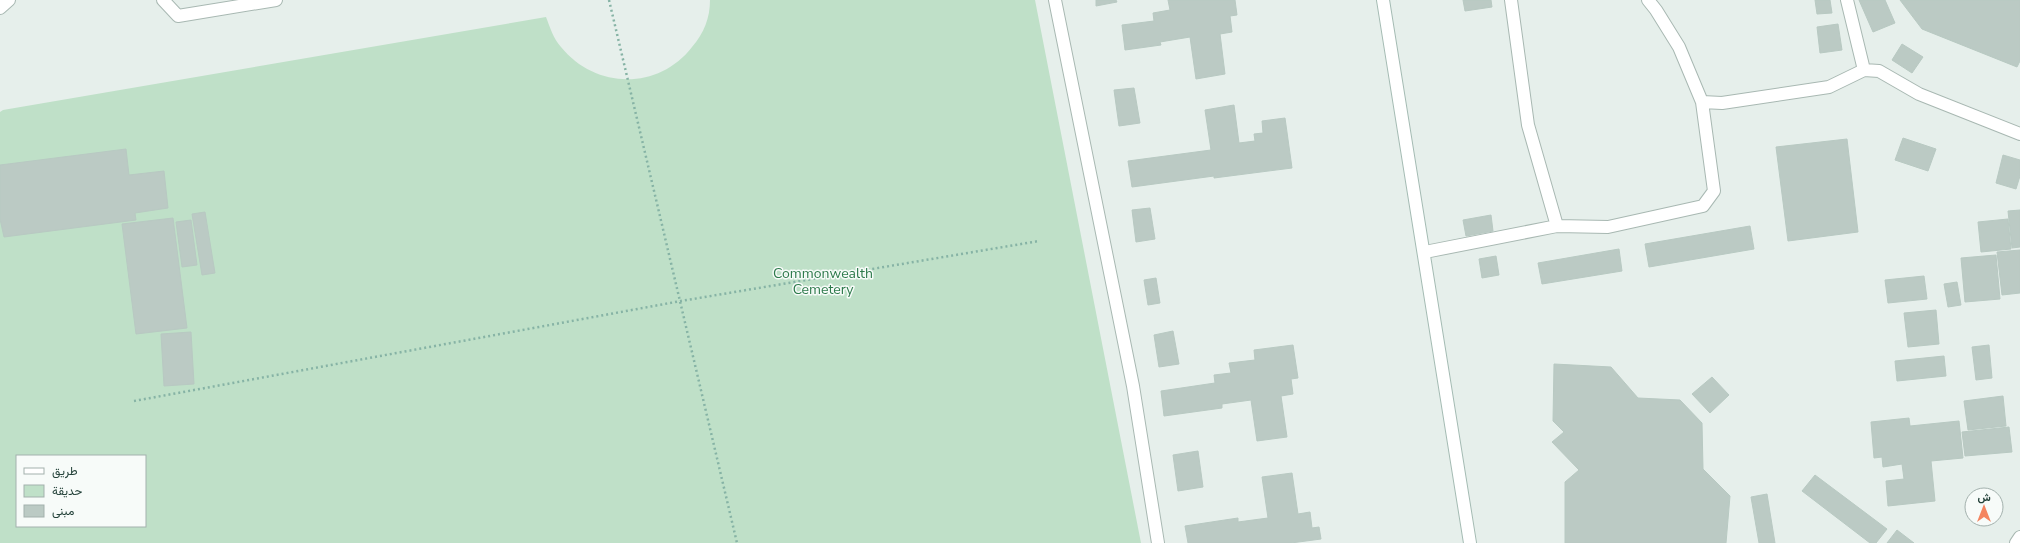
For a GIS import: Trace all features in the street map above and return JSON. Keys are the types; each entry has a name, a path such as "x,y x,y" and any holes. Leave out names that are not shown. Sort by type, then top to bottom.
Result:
{"street":[{"path":"0,8 9,0"},
{"path":"163,0 178,16 276,0"},
{"path":"1055,0 1133,386 1158,543"},
{"path":"1383,0 1470,543"},
{"path":"1511,0 1528,125 1557,226"},
{"path":"1424,252 1557,226 1608,227 1703,206 1714,191 1702,102 1679,47 1648,0"},
{"path":"1847,0 1864,70"},
{"path":"1702,102 1722,103 1829,87 1864,70 1879,70 1919,94 2020,134"},
{"path":"2016,543 2020,537"}],"path":[{"path":"609,0 737,543"},
{"path":"134,401 681,301 1039,241"}],"green space":[{"name":"Commonwealth Cemetery","path":"710,0 1035,0 1141,543 0,543 0,112 3,110 546,17 558,44 575,61 591,71 608,77 626,79 645,77 662,71 678,61 692,47 706,25"}],"building":[{"path":"1096,0 1116,0 1117,2 1096,6"},
{"path":"1168,0 1235,0 1237,15 1230,16 1232,32 1220,34 1225,74 1196,79 1190,37 1160,42 1161,45 1125,50 1122,25 1154,21 1153,13 1170,10"},
{"path":"1463,0 1491,0 1492,7 1465,11"},
{"path":"1815,0 1830,0 1832,13 1817,14"},
{"path":"1859,0 1885,0 1895,23 1873,32"},
{"path":"1900,0 2020,0 2020,61 2017,67 1922,29"},
{"path":"1838,24 1842,50 1820,53 1817,27"},
{"path":"1902,44 1923,57 1912,73 1892,60"},
{"path":"1134,88 1140,123 1119,126 1114,90"},
{"path":"1234,105 1239,143 1255,141 1254,134 1263,133 1262,121 1285,118 1292,168 1214,178 1214,176 1132,187 1128,161 1211,150 1205,110"},
{"path":"1903,138 1936,149 1928,171 1895,160"},
{"path":"1847,139 1858,232 1788,241 1776,147"},
{"path":"126,149 129,175 164,171 168,208 135,213 136,220 4,237 0,219 0,165"},
{"path":"2003,155 2020,160 2020,176 2016,189 1996,183"},
{"path":"1150,208 1155,239 1136,242 1132,210"},
{"path":"2020,210 2020,247 2012,248 2008,211"},
{"path":"205,212 215,273 202,275 192,214"},
{"path":"1491,215 1493,231 1466,236 1463,220"},
{"path":"173,218 187,328 136,334 122,224"},
{"path":"2008,219 2011,249 1981,252 1978,222"},
{"path":"191,220 197,265 182,267 176,222"},
{"path":"1750,226 1754,249 1649,267 1645,244"},
{"path":"1619,249 1622,271 1542,284 1538,263"},
{"path":"2020,250 2020,293 2002,295 1997,252"},
{"path":"1996,255 2000,299 1965,302 1961,258"},
{"path":"1496,256 1499,275 1482,278 1479,259"},
{"path":"1924,276 1927,299 1888,303 1885,280"},
{"path":"1156,278 1160,303 1148,305 1144,280"},
{"path":"1957,282 1961,305 1948,307 1944,284"},
{"path":"1936,310 1939,344 1908,347 1904,313"},
{"path":"1173,331 1179,364 1159,367 1154,335"},
{"path":"191,332 194,384 164,386 161,334"},
{"path":"1293,345 1298,378 1291,379 1293,394 1281,396 1287,437 1257,441 1251,400 1222,404 1222,408 1164,416 1161,391 1215,383 1214,375 1231,373 1229,363 1255,360 1254,350"},
{"path":"1989,345 1992,378 1976,380 1972,347"},
{"path":"1944,356 1946,376 1897,381 1895,361"},
{"path":"1554,364 1611,367 1638,398 1680,400 1702,423 1703,469 1730,496 1726,543 1565,543 1565,482 1579,470 1552,442 1564,432 1553,421"},
{"path":"1712,377 1729,395 1710,413 1692,394"},
{"path":"2003,396 2006,426 1968,430 1964,401"},
{"path":"1909,418 1910,426 1959,421 1963,458 1931,461 1935,501 1888,506 1886,481 1904,479 1902,464 1883,467 1882,457 1874,458 1871,422"},
{"path":"2009,427 2012,452 1965,456 1962,432"},
{"path":"1198,451 1203,487 1178,491 1173,455"},
{"path":"1292,473 1298,514 1310,512 1312,528 1319,527 1321,539 1291,543 1188,543 1185,526 1238,518 1238,522 1268,518 1262,477"},
{"path":"1815,475 1887,529 1876,543 1870,543 1802,491"},
{"path":"1767,494 1775,543 1759,543 1751,497"},
{"path":"1897,530 1914,543 1887,543"}]}
